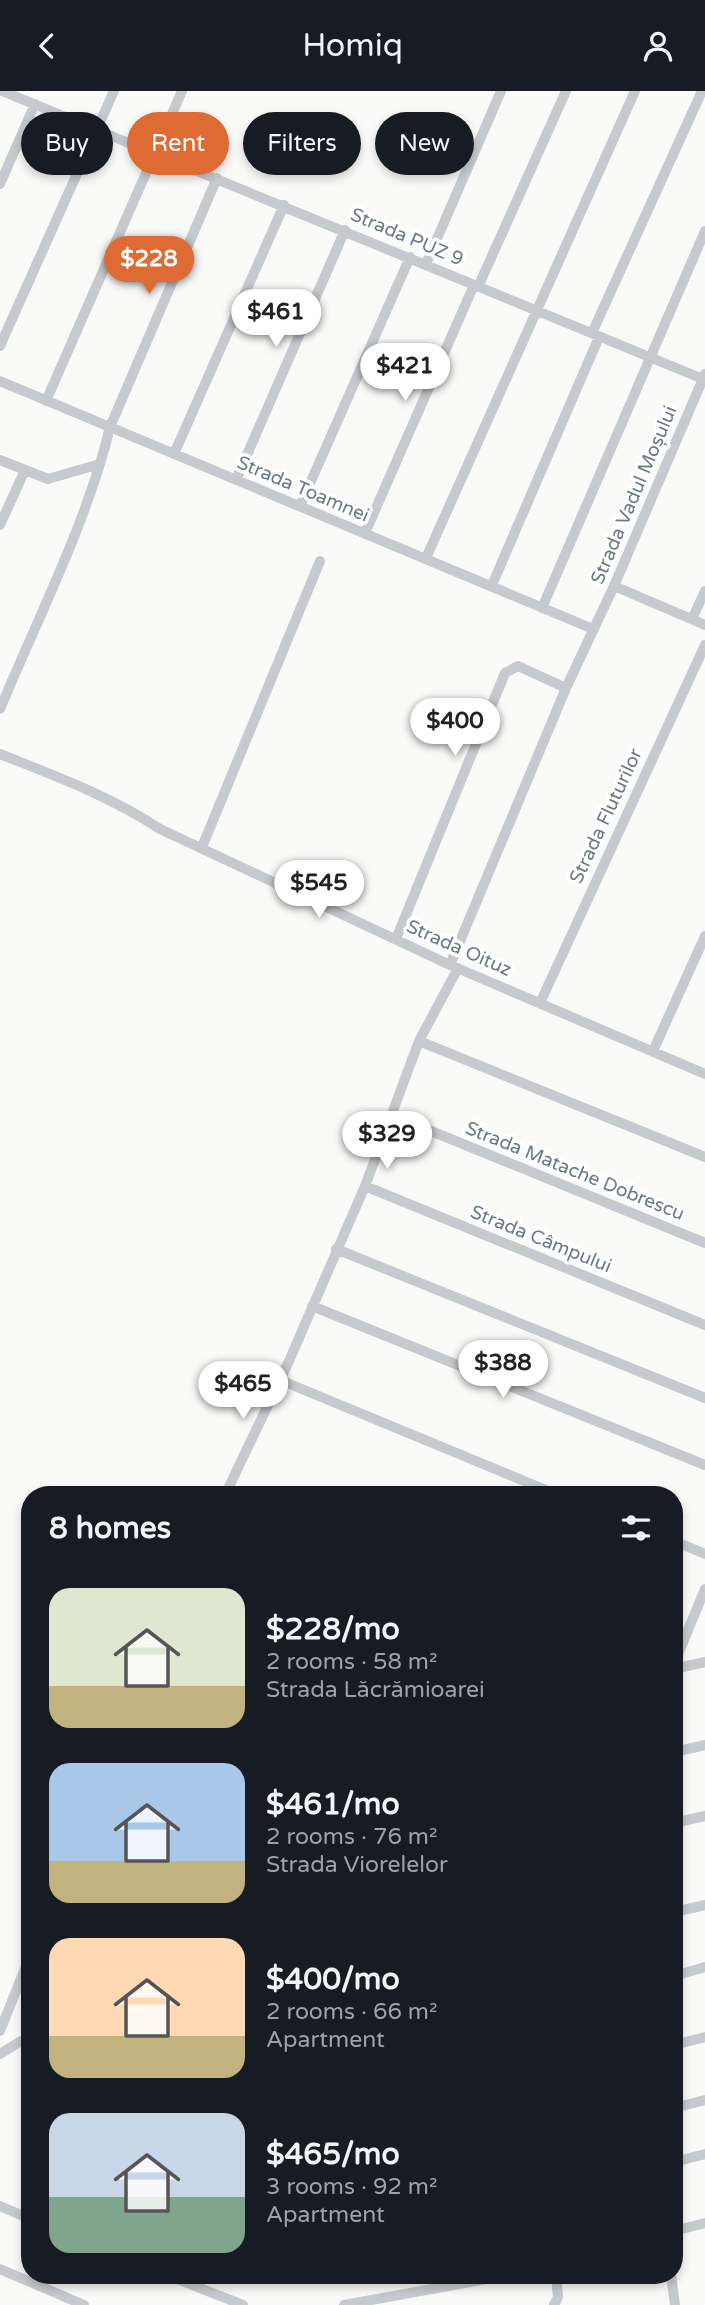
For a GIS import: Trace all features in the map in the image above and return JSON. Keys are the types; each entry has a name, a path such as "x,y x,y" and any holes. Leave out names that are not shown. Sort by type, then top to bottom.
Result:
{"street":[{"name":"Strada PUZ 9","path":"2,91 55,112"},
{"path":"105,112 114,91"},
{"path":"174,112 183,91"},
{"path":"426,264 501,91"},
{"path":"365,533 566,91"},
{"path":"425,558 635,91"},
{"path":"492,585 595,335 702,91"},
{"path":"0,184 35,104"},
{"path":"0,346 76,175"},
{"path":"46,401 146,175"},
{"name":"Strada PUZ 9","path":"211,175 534,311 704,376"},
{"path":"0,709 100,464 110,427 218,178"},
{"path":"174,454 284,205"},
{"path":"236,480 345,230"},
{"path":"542,608 705,231"},
{"path":"300,506 410,257"},
{"name":"Strada Vadul Moșului","path":"229,1486 280,1380 365,1186 419,1041 454,967 566,688 614,586 704,376"},
{"name":"Strada Toamnei","path":"0,381 593,629"},
{"path":"0,460 48,479 100,464"},
{"path":"0,525 24,470"},
{"path":"202,847 320,561"},
{"path":"614,586 705,625"},
{"path":"692,619 705,591"},
{"name":"Strada Fluturilor","path":"540,1003 705,645"},
{"path":"396,939 505,673 518,666 566,688"},
{"name":"Strada Oituz","path":"0,754 84,787 129,809 160,829 454,967 705,1074"},
{"path":"653,1051 705,936"},
{"path":"419,1041 705,1157"},
{"name":"Strada Matache Dobrescu","path":"393,1115 705,1243"},
{"name":"Strada Câmpului","path":"365,1186 705,1325"},
{"path":"336,1249 705,1398"},
{"path":"312,1306 705,1465"},
{"path":"280,1380 536,1486"},
{"path":"683,1545 705,1554"},
{"path":"683,1643 705,1588"},
{"path":"683,1665 705,1662"},
{"path":"683,1750 705,1745"},
{"path":"683,1821 705,1816"},
{"path":"683,1910 705,1905"},
{"path":"683,1973 705,1967"},
{"path":"0,2031 21,1980"},
{"path":"683,2043 705,2037"},
{"path":"0,2054 21,2041"},
{"path":"683,2106 705,2100"},
{"path":"683,2160 705,2154"},
{"path":"0,2206 21,2215"},
{"path":"683,2229 705,2223"},
{"path":"0,2269 21,2278"},
{"path":"35,2284 84,2305"},
{"path":"190,2284 243,2305"},
{"path":"344,2305 403,2300 471,2284"},
{"path":"554,2305 558,2297 557,2284"},
{"path":"672,2284 675,2305"}]}
